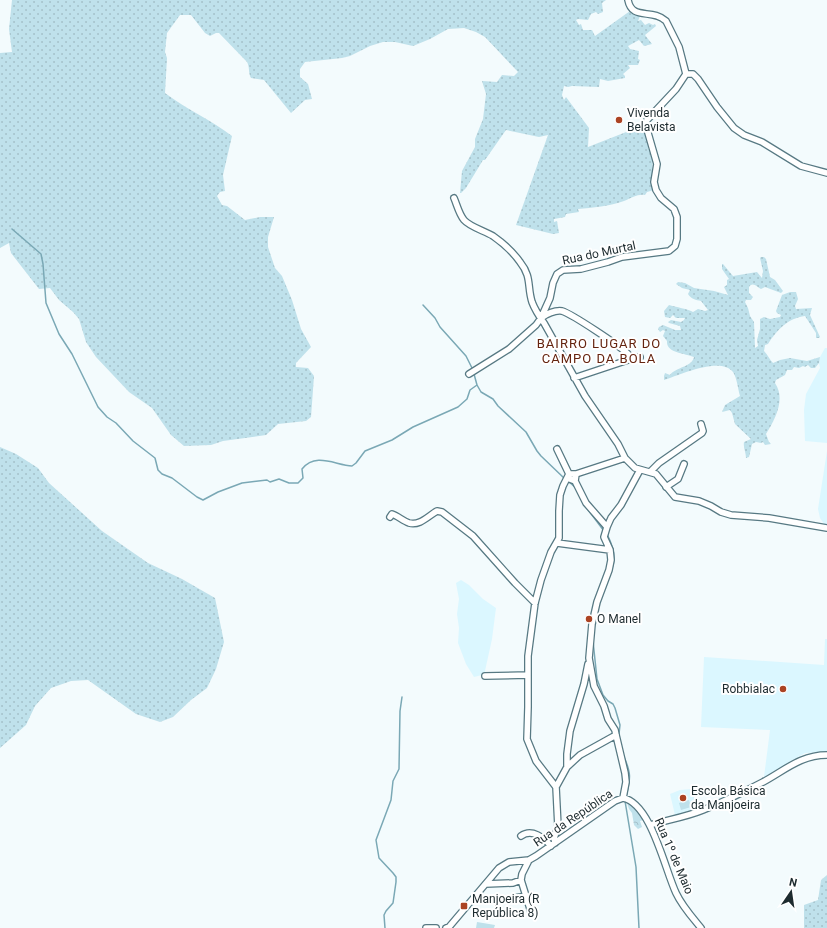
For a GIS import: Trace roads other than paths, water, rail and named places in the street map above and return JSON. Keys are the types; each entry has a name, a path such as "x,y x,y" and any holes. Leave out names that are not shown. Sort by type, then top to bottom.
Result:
{"street":[{"path":"628,0 634,11 653,14 662,18 679,47 686,74 693,74 698,79 717,107 734,128 744,135 762,142 801,166 827,173"},
{"name":"Rua do Murtal","path":"541,318 550,298 553,283 557,274 563,270 581,270 622,256 669,251 675,246 677,239 677,217 674,209 661,198 656,190 654,182 657,164 646,126 647,120 676,89 686,74"},
{"path":"454,198 464,220 494,236 506,246 525,268 529,278 531,300 536,312 541,318 585,396 618,444 625,458 635,468 651,471 656,474 675,497 699,501 731,516 769,518 827,528"},
{"path":"469,374 509,349 536,325 541,318 556,311 564,312 600,334 626,352 629,357 628,360"},
{"path":"574,378 640,357"},
{"path":"651,471 659,463 702,433 703,430 701,424"},
{"path":"556,787 536,761 528,745 527,739 528,656 535,603 540,580 560,534 560,495 567,477 557,449"},
{"path":"567,477 625,458"},
{"path":"666,487 678,479 684,464"},
{"path":"567,767 568,742 584,684 589,658 592,624 597,602 609,570 611,560 610,550 604,537 611,518 621,505 640,470"},
{"path":"576,474 575,481 586,503 606,530"},
{"path":"567,477 575,481"},
{"path":"390,517 392,514 409,523 415,523 420,522 437,511 442,512 472,536 515,584 535,603"},
{"path":"557,543 610,550"},
{"path":"589,658 594,686 604,706 608,720 615,730 625,773 626,782 623,798"},
{"path":"485,676 528,675"},
{"path":"520,836 529,834 541,836 553,844 558,827 556,787 567,767 585,752 616,735"},
{"path":"650,825 702,811 760,784 778,774 794,762 812,756 827,755"},
{"name":"Rua 1º de Maio","path":"623,798 630,800 638,806 650,825 676,893 701,928"},
{"name":"Rua da República","path":"448,928 499,868 509,862 529,860 615,801 623,798"},
{"path":"529,860 522,874 522,880 531,912"},
{"path":"486,884 513,883 522,880"},
{"path":"514,898 521,897 526,894"},
{"path":"426,928 436,928"}],"waterway":[{"path":"12,229 41,254 46,303 59,334 72,354 98,407 133,441 155,458 158,470 162,474 172,478 203,500 218,492 242,483 267,480 270,482 279,479 289,483 298,483 303,478 302,469 313,461 319,460 352,466 365,451 392,440 413,427 458,407 467,399 470,390 477,385"},
{"path":"423,305 466,356 473,370"},
{"path":"474,374 481,392 493,399 498,406 526,432 541,456 565,479"},
{"path":"568,481 576,488"},
{"path":"586,507 604,531"},
{"path":"606,585 612,571 614,560 613,548 607,534"},
{"path":"594,629 595,621"},
{"path":"593,641 597,679 603,695 613,704 615,708 620,725 619,734"},
{"path":"385,928 384,915 393,903 396,877 379,858 376,840 391,800 393,781 399,769 400,711 402,697"},
{"path":"624,757 630,777 626,797"},
{"path":"625,801 636,867 639,928"}],"place":[{"name":"Vivenda Belavista","path":"619,120"},
{"name":"O Manel","path":"589,619"},
{"name":"Robbialac","path":"783,689"},
{"name":"Escola Básica da Manjoeira","path":"683,798"},
{"name":"Manjoeira (R República 8)","path":"464,906"}],"district":[{"name":"BAIRRO LUGAR DO CAMPO DA BOLA","path":"599,350"}]}
